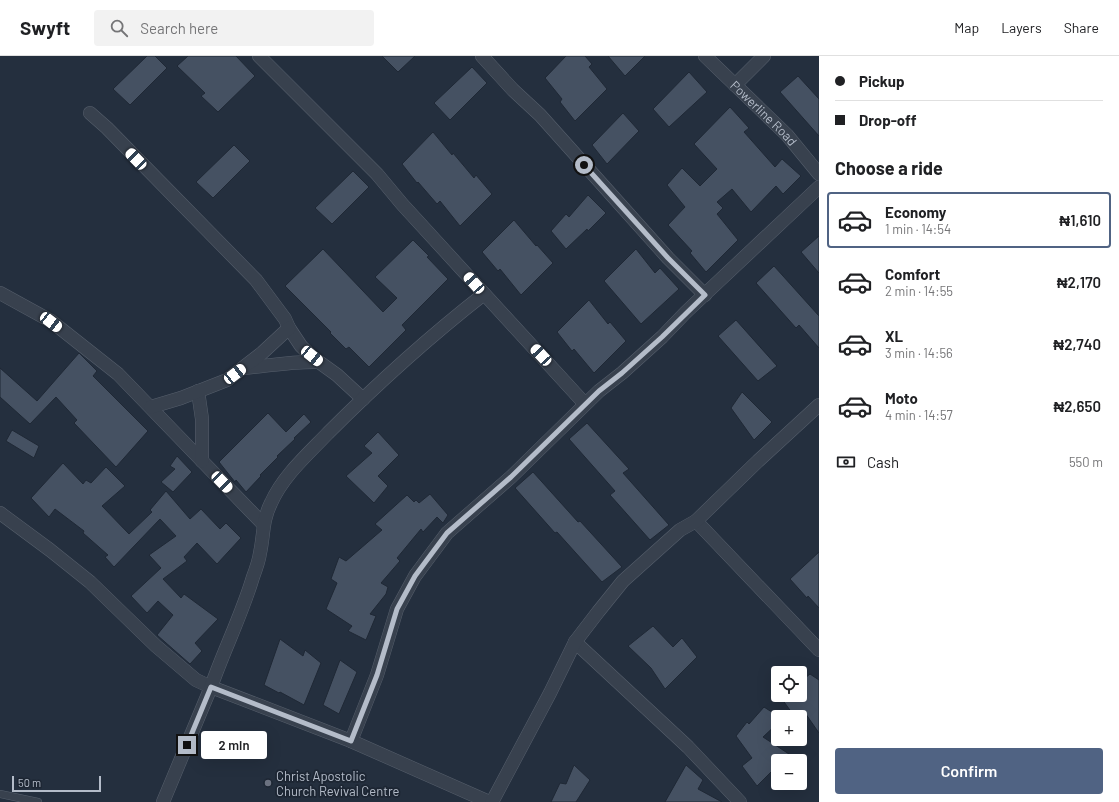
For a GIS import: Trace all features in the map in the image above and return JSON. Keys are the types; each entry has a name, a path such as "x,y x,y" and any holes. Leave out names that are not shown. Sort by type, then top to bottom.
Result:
{"street":[{"path":"259,56 377,174 402,204 585,404"},
{"path":"482,56 513,90 540,115 664,253 705,295"},
{"name":"Powerline Road","path":"705,56 787,135 819,174"},
{"path":"735,85 764,56"},
{"path":"90,113 107,128 195,220 256,280 301,346 363,399"},
{"path":"351,741 377,675 397,609 415,576 447,533 511,477 585,404 656,342 819,186"},
{"path":"0,293 51,322 118,374 263,524"},
{"path":"163,802 211,687 222,656 240,616 260,553 263,524 271,503 284,481 302,460 363,399 442,327 484,294"},
{"path":"151,407 181,398 227,380 262,353 289,328"},
{"path":"243,368 270,366 300,361 318,362"},
{"path":"198,391 202,419 202,461"},
{"path":"492,802 550,693 575,642 623,581 680,530 696,521 758,461 817,412"},
{"path":"0,513 90,582 156,646 196,680 351,741 489,802"},
{"path":"696,521 819,650"},
{"path":"575,642 688,747 740,802"}],"lane":[{"path":"0,794 38,802"}],"building":[{"path":"147,56 155,56 167,68 130,105 113,89"},
{"path":"188,56 236,56 255,76 218,112 201,96 205,93 177,66"},
{"path":"382,56 415,56 398,72"},
{"path":"566,56 585,56 592,64 589,67 607,89 575,121 560,102 562,99 545,78"},
{"path":"608,56 645,56 625,76"},
{"path":"472,67 487,83 450,120 434,103"},
{"path":"689,72 707,92 669,127 653,109"},
{"path":"798,76 819,99 819,136 780,92"},
{"path":"730,107 749,128 744,132 775,167 782,159 801,176 783,194 776,186 751,212 732,189 717,202 723,208 717,214 738,240 706,272 690,253 692,251 668,225 685,207 667,185 682,168 700,186 717,169 694,144"},
{"path":"623,113 639,131 607,164 592,145"},
{"path":"433,132 452,155 453,153 474,178 476,175 492,194 460,226 440,201 437,204 418,182 417,183 402,164"},
{"path":"234,145 250,161 213,198 196,182"},
{"path":"353,171 369,187 332,224 315,208"},
{"path":"588,195 606,213 588,231 587,229 566,249 551,231 566,214 569,217"},
{"path":"514,220 553,263 521,295 500,269 498,271 482,252"},
{"path":"819,236 819,273 801,252"},
{"path":"413,240 429,256 427,257 448,279 402,325 406,330 369,367 349,347 346,349 285,286 323,249 383,312 397,298 375,277"},
{"path":"636,249 655,273 660,268 679,289 641,324 604,281"},
{"path":"774,266 819,316 819,348 799,325 796,328 756,283"},
{"path":"589,300 608,324 610,322 626,341 594,373 574,349 572,351 557,332"},
{"path":"736,320 777,366 758,381 718,336"},
{"path":"79,353 97,371 93,376 148,431 116,467 74,423 77,420 56,397 30,424 0,397 0,368 37,401"},
{"path":"742,392 772,422 754,440 731,408"},
{"path":"268,413 286,432 304,414 311,422 277,456 278,457 246,492 236,480 235,482 219,462"},
{"path":"587,423 629,469 623,473 669,525 650,540 610,495 615,491 569,439"},
{"path":"12,430 39,446 34,458 6,441"},
{"path":"378,432 399,455 378,476 388,486 374,503 346,476 372,453 364,446"},
{"path":"177,456 192,472 173,492 161,482 175,469 170,466"},
{"path":"63,463 83,484 86,480 91,483 106,467 125,486 102,506 129,534 152,512 150,510 166,491 190,519 201,509 220,529 226,523 241,538 217,564 197,543 184,557 187,561 163,579 181,598 184,594 218,619 195,643 202,651 190,664 157,635 173,615 158,601 147,613 131,596 161,568 149,555 176,536 160,519 114,567 105,557 108,555 83,533 84,531 55,509 49,517 31,498"},
{"path":"533,472 578,522 580,521 622,567 602,582 557,532 555,533 515,488"},
{"path":"430,494 448,515 443,523 437,517 423,532 421,529 397,558 400,561 381,583 388,587 386,594 370,614 376,616 366,640 348,631 352,626 326,609 337,583 331,579 339,557 346,561 382,530 375,524 407,495 414,502 416,500 419,503"},
{"path":"819,552 819,608 808,596 807,598 790,579"},
{"path":"653,626 673,647 682,638 697,657 665,689 651,668 628,646"},
{"path":"280,639 303,656 305,650 321,663 304,705 264,685"},
{"path":"340,660 357,672 339,714 323,705"},
{"path":"810,674 819,680 819,733 807,716 807,710 790,710 784,702 807,702 807,676"},
{"path":"764,707 771,712 771,730 763,737 771,742 771,746 777,746 789,754 771,754 771,772 757,786 742,766 752,758 736,736 747,722 749,724"},
{"path":"574,765 590,780 576,802 551,802 560,783 566,784"},
{"path":"686,765 703,780 698,789 722,802 665,802"}],"place":[{"name":"Christ Apostolic Church Revival Centre","path":"268,783"}],"route":[{"path":"187,745 211,687 351,741 377,675 397,609 415,576 447,533 511,477 599,391 622,373 662,337 705,295 668,258 584,165"}]}
